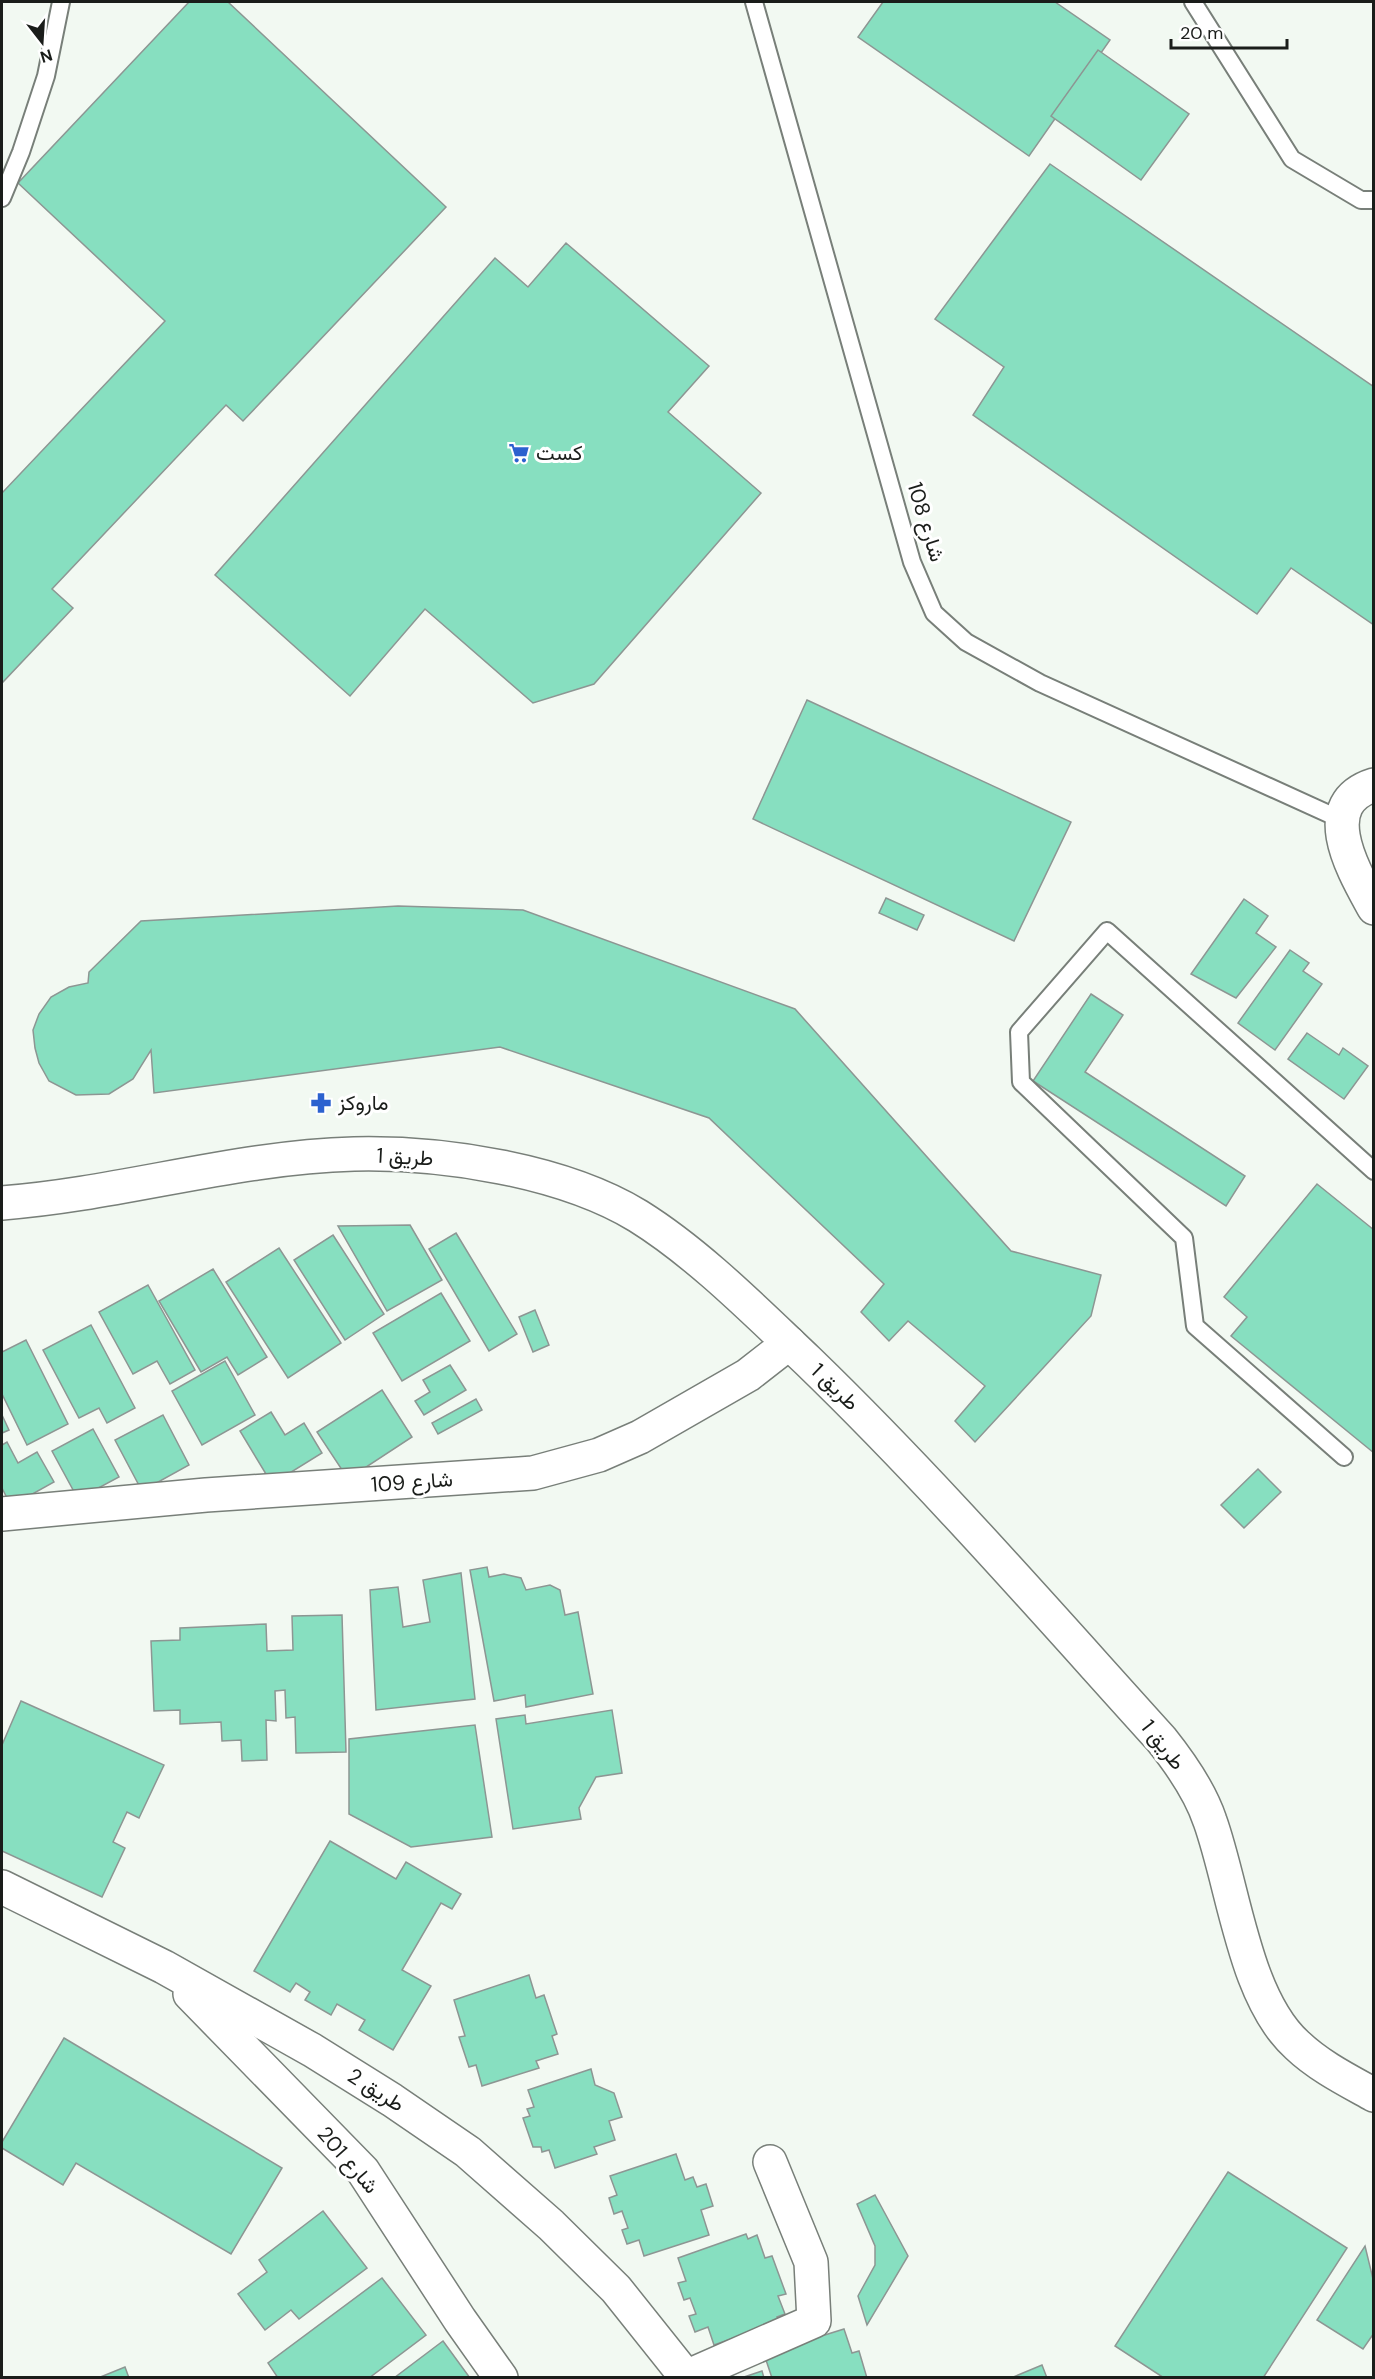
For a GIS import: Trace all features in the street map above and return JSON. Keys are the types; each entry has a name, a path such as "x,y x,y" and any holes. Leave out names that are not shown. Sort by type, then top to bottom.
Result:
{"street":[{"path":"1374,785 1365,788 1346,804 1342,820 1346,848 1374,908"},
{"name":"طريق 1","path":"2,1203 49,1198 267,1163 354,1154 422,1156 483,1163 534,1175 599,1197 637,1216 669,1238 715,1276 874,1425 1175,1756 1210,1819 1261,1996 1280,2026 1296,2044 1322,2065 1374,2095"},
{"name":"شارع 109","path":"2,1514 206,1495 532,1473 599,1455 640,1437 748,1375 789,1343"},
{"name":"طريق 2","path":"2,1887 164,1967 312,2050 392,2100 468,2152 551,2225 616,2289 686,2377"},
{"name":"شارع 201","path":"164,1967 363,2171 460,2320 501,2378"},
{"path":"686,2377 814,2321 811,2262 770,2162"}],"lane":[{"path":"2,198 21,152 46,76 61,2"},
{"name":"شارع 108","path":"754,2 912,562 934,614 966,642 1040,683 1342,820"},
{"path":"1193,2 1292,159 1361,201 1374,200"},
{"path":"1344,1457 1195,1326 1184,1238 1021,1082 1019,1032 1107,931 1374,1171"}],"building":[{"path":"189,2 228,2 446,207 243,421 226,405 52,589 73,608 2,683 2,493 165,321 18,183"},
{"path":"883,2 1055,2 1110,40 1029,156 858,37"},
{"path":"1098,50 1189,114 1141,180 1051,116"},
{"path":"1050,164 1374,387 1374,625 1291,568 1257,614 973,415 1004,367 935,319"},
{"name":"كست","path":"566,243 709,366 668,412 761,493 594,684 533,703 425,609 350,696 215,575 495,258 528,287"},
{"path":"807,700 1071,822 1014,941 753,819"},
{"path":"886,898 924,915 917,930 879,913"},
{"path":"1244,899 1268,916 1256,933 1276,947 1236,998 1191,974"},
{"path":"398,906 523,910 795,1009 1011,1251 1101,1275 1091,1316 975,1442 955,1421 985,1386 908,1321 889,1341 861,1312 884,1284 709,1118 500,1047 154,1093 151,1050 133,1079 109,1094 76,1095 49,1081 39,1063 33,1030 39,1014 51,997 69,987 88,983 89,972 141,921"},
{"path":"1290,950 1309,963 1303,971 1322,984 1275,1050 1238,1023"},
{"path":"1091,994 1123,1015 1085,1072 1245,1176 1226,1206 1033,1081"},
{"path":"1307,1033 1339,1055 1343,1048 1368,1066 1344,1099 1288,1059"},
{"path":"1317,1184 1374,1230 1374,1453 1231,1336 1247,1317 1224,1297"},
{"path":"410,1225 442,1280 387,1311 338,1226"},
{"path":"456,1233 517,1334 489,1351 429,1249"},
{"path":"333,1235 384,1314 345,1340 294,1260"},
{"path":"279,1248 341,1343 288,1378 226,1282"},
{"path":"213,1269 267,1357 238,1375 227,1357 201,1372 159,1301"},
{"path":"148,1285 195,1370 170,1384 157,1361 133,1374 99,1312"},
{"path":"441,1293 470,1341 402,1381 373,1333"},
{"path":"535,1310 549,1345 533,1352 519,1317"},
{"path":"91,1325 135,1408 107,1423 99,1408 79,1418 43,1350"},
{"path":"26,1340 68,1424 27,1445 2,1394 2,1352"},
{"path":"225,1361 255,1415 202,1445 172,1391"},
{"path":"450,1365 466,1390 424,1415 415,1401 430,1392 423,1380"},
{"path":"382,1390 412,1437 348,1479 317,1432"},
{"path":"476,1399 482,1410 438,1434 432,1423"},
{"path":"271,1412 285,1435 304,1423 322,1453 272,1484 240,1431"},
{"path":"2,1415 9,1430 2,1433"},
{"path":"163,1415 189,1465 142,1491 115,1440"},
{"path":"93,1429 119,1477 78,1499 52,1451"},
{"path":"7,1442 18,1463 37,1452 54,1482 11,1506 2,1488 2,1445"},
{"path":"1258,1469 1281,1492 1244,1528 1221,1505"},
{"path":"487,1567 489,1577 504,1574 521,1578 526,1590 550,1585 560,1590 565,1615 578,1612 593,1694 526,1707 525,1695 494,1701 470,1570"},
{"path":"461,1573 475,1699 376,1710 370,1590 398,1587 403,1627 430,1622 423,1580"},
{"path":"342,1615 346,1752 296,1753 295,1717 286,1718 285,1690 275,1691 276,1721 266,1720 267,1760 242,1761 241,1740 222,1741 221,1722 180,1724 180,1710 154,1711 151,1641 180,1640 180,1628 266,1624 267,1651 293,1650 292,1616"},
{"path":"21,1701 164,1765 139,1818 127,1812 113,1842 125,1848 102,1897 2,1851 2,1745"},
{"path":"612,1710 622,1773 596,1777 579,1808 581,1819 513,1829 496,1719 525,1715 526,1724"},
{"path":"475,1725 492,1837 411,1847 349,1814 349,1739"},
{"path":"330,1841 396,1879 406,1862 461,1894 452,1909 441,1903 402,1970 431,1986 393,2050 359,2030 365,2020 337,2004 331,2015 305,2000 310,1992 296,1983 290,1992 254,1971"},
{"path":"529,1975 536,1998 544,1995 557,2034 552,2036 558,2054 536,2061 539,2068 482,2086 476,2065 469,2067 459,2037 465,2036 454,2000"},
{"path":"64,2038 282,2168 231,2254 76,2163 63,2185 2,2148 2,2142"},
{"path":"591,2069 595,2085 614,2093 622,2117 609,2121 615,2140 594,2147 597,2154 555,2168 549,2150 542,2152 541,2147 533,2147 523,2118 530,2116 527,2109 534,2107 528,2090"},
{"path":"676,2154 685,2180 693,2177 697,2187 706,2184 713,2206 701,2210 709,2235 644,2256 639,2240 627,2244 622,2230 628,2228 622,2211 614,2214 609,2198 617,2195 610,2176"},
{"path":"1228,2172 1347,2248 1263,2378 1164,2378 1115,2346"},
{"path":"875,2195 908,2256 867,2325 858,2296 875,2265 875,2246 857,2204"},
{"path":"323,2211 367,2268 299,2319 291,2310 265,2330 238,2294 267,2272 259,2260"},
{"path":"746,2234 748,2239 757,2235 765,2258 772,2256 786,2294 778,2296 785,2314 777,2317 779,2322 714,2345 708,2327 695,2332 689,2316 696,2314 690,2298 684,2300 678,2283 686,2281 678,2258"},
{"path":"1365,2246 1374,2283 1374,2333 1363,2349 1317,2320"},
{"path":"382,2278 426,2335 369,2378 278,2378 268,2363"},
{"path":"844,2329 852,2353 859,2351 867,2378 772,2378 764,2354"},
{"path":"443,2341 470,2378 394,2378"},
{"path":"1042,2365 1047,2378 1011,2378"},
{"path":"125,2367 129,2378 98,2378"},
{"path":"762,2371 764,2378 741,2378"}],"place":[{"name":"كست","path":"519,453"},
{"name":"ماروكز","path":"321,1103"}]}
